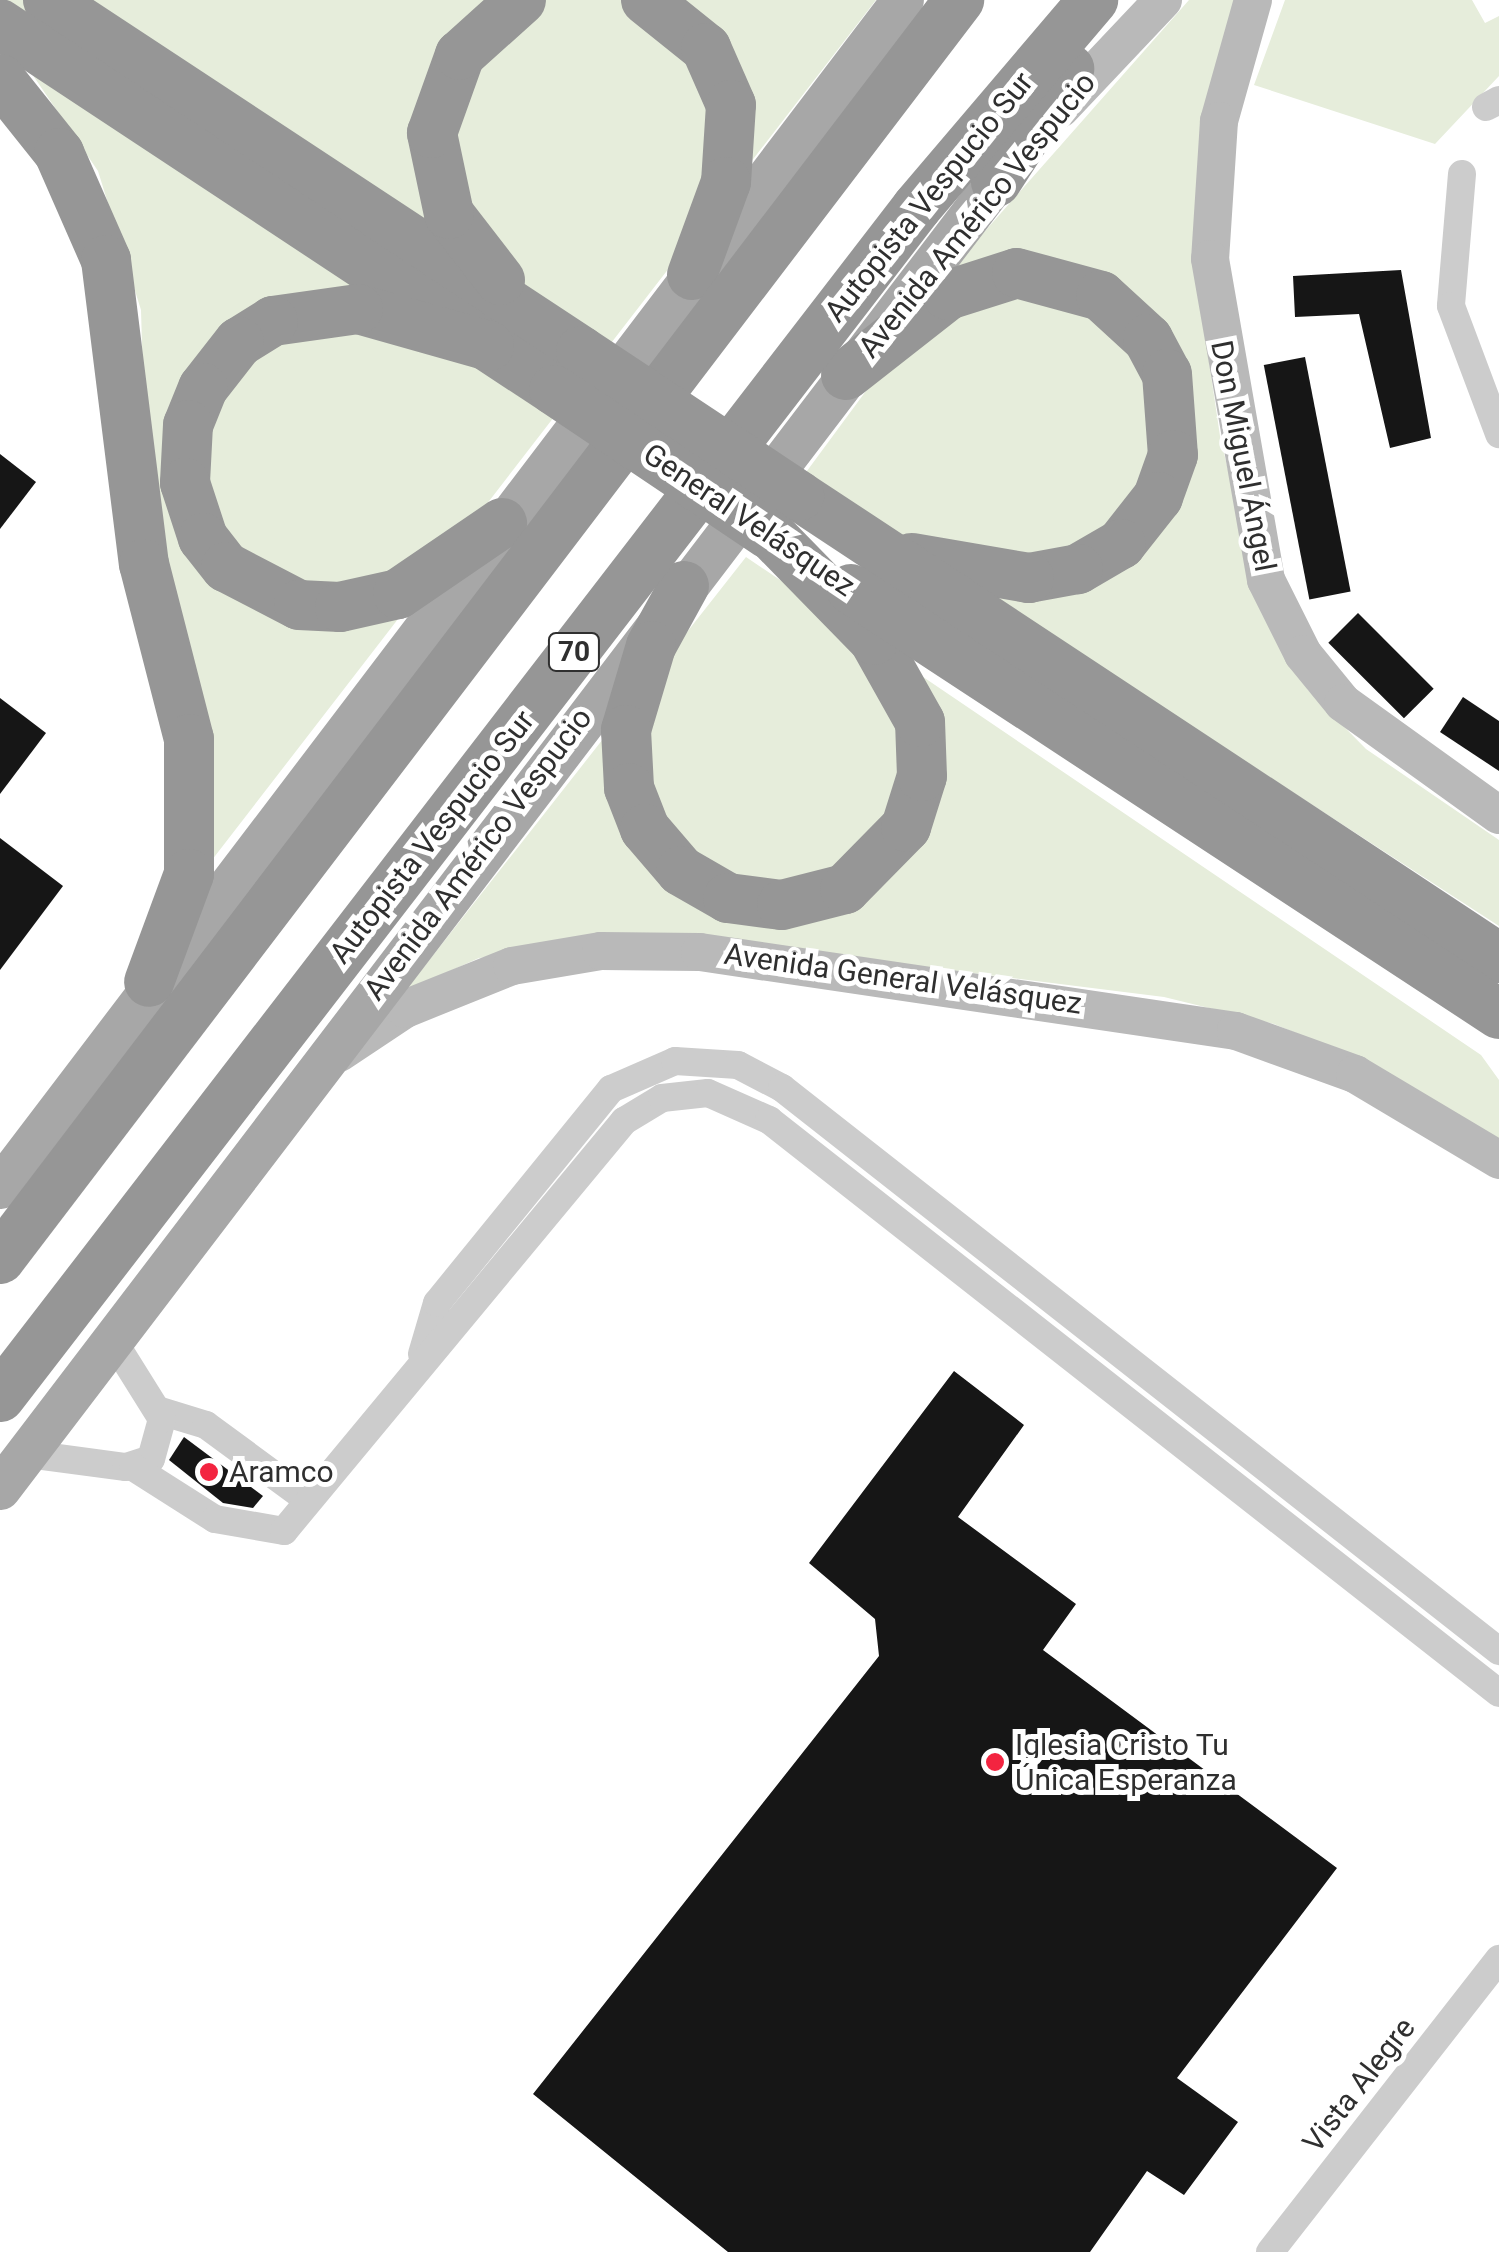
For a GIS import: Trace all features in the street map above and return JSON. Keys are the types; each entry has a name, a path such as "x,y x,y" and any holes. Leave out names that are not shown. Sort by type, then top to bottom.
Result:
{"highway":[{"name":"General Velásquez","path":"48,0 540,324 568,370"},
{"path":"521,0 485,25 450,72 432,154 461,234 540,324"},
{"path":"646,0 706,48 731,105 726,182 692,275"},
{"path":"0,1259 959,0"},
{"name":"Autopista Vespucio Sur","path":"0,1397 917,207 1094,0"},
{"path":"996,182 1062,77 1127,0"},
{"name":"General Velásquez","path":"0,24 489,346 568,370 780,522 1499,1014"},
{"path":"0,79 87,206 120,322 137,523 195,806 184,896 148,982"},
{"path":"846,375 948,295 1033,273 1118,308 1148,339 1172,391 1173,455 1158,497 1134,531 1090,564 1011,578 876,547"},
{"path":"489,346 358,309 273,320 239,342 203,388 188,425 185,483 203,538 226,568 279,600 321,608 398,594 502,523"},
{"name":"General Velásquez","path":"780,522 876,547 1499,958"},
{"path":"684,586 651,646 626,730 629,788 645,829 680,871 728,898 782,906 845,889 906,826 922,776 920,722 874,640 780,522"},
{"path":"1425,965 1499,1037"}],"main road":[{"path":"0,1188 148,982 903,0"},
{"name":"Avenida Américo Vespucio","path":"0,1490 306,1080 996,182 1163,0"},
{"name":"Don Miguel Ángel","path":"1253,0 1219,121 1210,259 1266,580 1302,654 1343,703 1499,815"},
{"name":"Avenida General Velásquez","path":"306,1080 382,1023 476,978 578,954 688,951 1236,1031 1355,1074 1499,1160"}],"street":[{"path":"1462,174 1448,257 1452,306 1499,434"},
{"path":"422,1354 437,1303 586,1114 625,1080 675,1061 724,1062 768,1079 1499,1651"},
{"path":"28,1454 133,1468 215,1518 284,1531 422,1354 464,1325 614,1132 678,1094 753,1109 1499,1693"},
{"path":"586,1114 614,1132"},
{"path":"112,1340 158,1410 163,1441 133,1468"},
{"path":"158,1410 206,1425 308,1500"},
{"name":"Vista Alegre","path":"1270,2252 1499,1959"}],"green space":[{"path":"0,0 876,0 205,869 145,450 141,310 98,171 32,74"},
{"path":"1189,0 1237,0 1210,88 1195,267 1220,436 1262,614 1308,690 1366,749 1499,840 1499,926 804,475 978,239"},
{"path":"1285,0 1472,0 1485,23 1499,16 1499,76 1435,144 1254,85"},
{"path":"746,557 1481,1055 1499,1080 1499,1148 1381,1068 1274,1024 1164,997 674,936 479,958 405,991"}],"building":[{"path":"1401,270 1431,438 1390,448 1359,314 1295,317 1293,276"},
{"path":"1305,357 1351,592 1309,600 1264,365"},
{"path":"0,454 36,482 0,529"},
{"path":"1358,613 1434,689 1404,718 1328,643"},
{"path":"1463,697 1499,721 1499,771 1440,732"},
{"path":"0,698 46,733 0,794"},
{"path":"0,838 63,886 0,970"},
{"name":"Iglesia Cristo Tu Única Esperanza","path":"954,1371 1024,1425 958,1517 1076,1604 1043,1650 1337,1868 1177,2078 1238,2122 1184,2195 1147,2171 1090,2252 728,2252 533,2094 879,1656 875,1619 809,1563"},
{"name":"Aramco","path":"184,1437 263,1496 253,1508 223,1503 169,1460"}],"place":[{"name":"Aramco","path":"209,1472"},
{"name":"Iglesia Cristo Tu Única Esperanza","path":"995,1762"}]}
